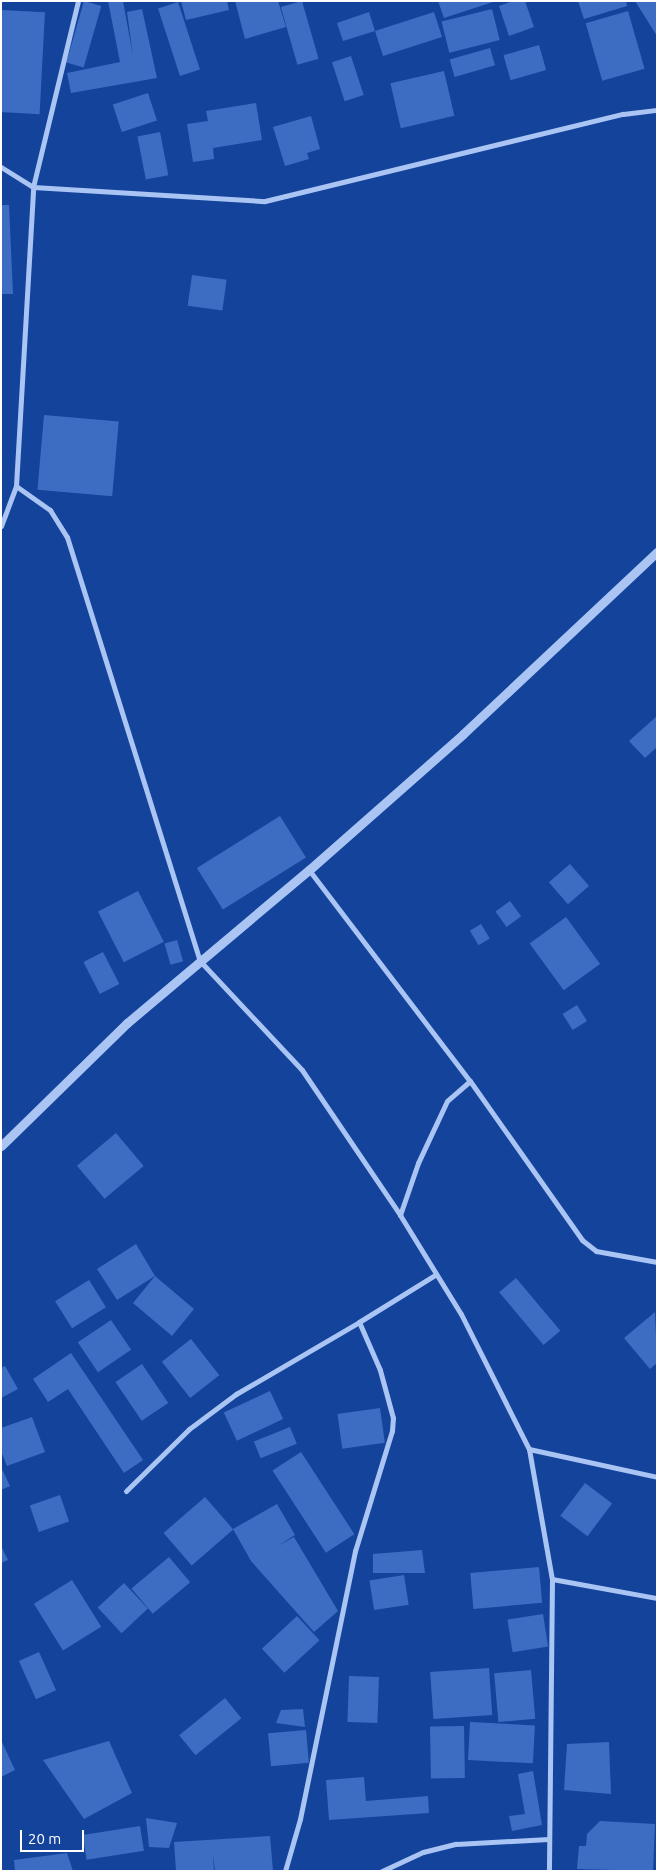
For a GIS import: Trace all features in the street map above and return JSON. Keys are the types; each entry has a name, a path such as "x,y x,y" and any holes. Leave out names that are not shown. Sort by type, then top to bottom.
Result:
{"street":[{"path":"1,526 16,486 33,187 78,1"},
{"path":"1,167 33,187 265,202 623,114 657,110"},
{"path":"16,486 50,510 67,537 200,961 302,1070 400,1215 435,1275 461,1314 529,1448 552,1579 549,1871"},
{"path":"1,1146 128,1023 309,870 462,734 657,552"},
{"path":"309,870 470,1081 582,1240 596,1251 657,1262"},
{"path":"400,1215 418,1162 447,1101 470,1081"},
{"path":"126,1491 188,1429 236,1394 435,1275"},
{"path":"293,1871 286,1870 300,1819 355,1551 392,1431 392,1418 380,1370 358,1322"},
{"path":"529,1448 657,1477"},
{"path":"552,1579 657,1598"},
{"path":"382,1871 423,1852 456,1844 549,1839"}],"building":[{"path":"84,1 101,6 84,67 66,63"},
{"path":"108,1 123,1 133,56 127,12 142,9 157,78 71,93 67,73 120,62"},
{"path":"181,1 227,1 229,10 186,20"},
{"path":"235,1 278,1 286,27 245,39"},
{"path":"302,1 319,59 297,65 281,7"},
{"path":"438,1 493,1 493,2 444,18"},
{"path":"513,1 525,1 534,27 509,36 499,6"},
{"path":"578,1 626,1 627,6 584,19"},
{"path":"635,1 657,1 657,36"},
{"path":"178,2 200,70 180,76 158,8"},
{"path":"492,9 500,40 449,53 442,22"},
{"path":"1,10 45,12 40,114 1,112"},
{"path":"628,11 645,69 602,81 586,23"},
{"path":"369,12 375,31 343,41 337,23"},
{"path":"434,12 442,37 383,56 375,31"},
{"path":"539,45 546,70 511,80 503,55"},
{"path":"490,48 495,65 455,77 450,60"},
{"path":"351,56 364,95 345,101 332,62"},
{"path":"444,71 454,116 401,128 390,83"},
{"path":"148,93 157,121 122,132 113,104"},
{"path":"256,103 262,140 213,148 214,159 193,162 187,124 208,121 206,111"},
{"path":"311,116 320,149 307,153 309,159 285,166 273,127"},
{"path":"160,132 168,175 146,180 137,136"},
{"path":"1,205 9,205 13,294 1,294"},
{"path":"192,275 227,280 222,311 188,306"},
{"path":"44,415 119,422 112,496 37,490"},
{"path":"657,716 657,747 645,758 629,741"},
{"path":"280,816 306,858 223,909 197,868"},
{"path":"570,864 589,886 568,904 549,882"},
{"path":"138,891 164,942 124,962 98,911"},
{"path":"510,901 521,916 507,927 495,912"},
{"path":"566,917 600,964 564,990 530,943"},
{"path":"481,924 490,939 479,945 470,931"},
{"path":"177,940 183,961 171,965 165,944"},
{"path":"103,952 119,984 100,994 83,962"},
{"path":"577,1005 587,1021 573,1030 563,1014"},
{"path":"116,1133 144,1166 105,1199 77,1166"},
{"path":"136,1244 155,1276 117,1300 97,1269"},
{"path":"155,1276 194,1309 172,1336 133,1303"},
{"path":"516,1278 560,1331 543,1345 499,1292"},
{"path":"89,1280 106,1307 72,1328 55,1301"},
{"path":"655,1312 657,1363 650,1369 624,1338"},
{"path":"111,1320 131,1350 98,1372 78,1342"},
{"path":"191,1339 219,1375 190,1398 162,1362"},
{"path":"71,1353 143,1460 124,1473 68,1389 48,1402 33,1379"},
{"path":"142,1364 168,1403 142,1421 115,1382"},
{"path":"5,1366 18,1389 1,1398 1,1368"},
{"path":"270,1391 283,1419 237,1441 224,1413"},
{"path":"380,1408 385,1443 342,1449 337,1414"},
{"path":"32,1417 45,1452 7,1466 1,1451 1,1428"},
{"path":"290,1427 297,1444 261,1458 254,1442"},
{"path":"301,1452 354,1534 326,1553 272,1471"},
{"path":"1,1467 10,1486 1,1490"},
{"path":"585,1483 612,1503 587,1536 560,1516"},
{"path":"60,1495 69,1521 39,1532 30,1505"},
{"path":"205,1497 233,1529 192,1566 163,1533"},
{"path":"277,1504 295,1535 278,1546 294,1537 338,1611 314,1632 251,1561 233,1529"},
{"path":"1,1546 8,1560 1,1563"},
{"path":"422,1550 425,1573 373,1573 373,1554"},
{"path":"169,1557 190,1582 153,1614 131,1588"},
{"path":"539,1567 542,1603 473,1609 470,1573"},
{"path":"404,1575 409,1605 374,1610 369,1580"},
{"path":"72,1580 101,1627 63,1650 34,1604"},
{"path":"124,1583 148,1609 122,1633 98,1608"},
{"path":"543,1614 548,1647 513,1652 507,1620"},
{"path":"297,1616 320,1640 284,1673 262,1649"},
{"path":"39,1652 56,1690 36,1699 19,1661"},
{"path":"489,1668 492,1715 433,1719 430,1672"},
{"path":"531,1670 535,1719 498,1722 494,1673"},
{"path":"349,1676 379,1677 377,1723 347,1722"},
{"path":"225,1698 241,1718 196,1755 179,1735"},
{"path":"303,1709 305,1727 276,1723 281,1710"},
{"path":"470,1722 535,1725 533,1763 468,1760"},
{"path":"464,1726 465,1778 431,1779 430,1727"},
{"path":"306,1730 309,1763 271,1766 268,1733"},
{"path":"1,1740 15,1770 1,1777"},
{"path":"109,1741 132,1793 84,1819 43,1760"},
{"path":"609,1742 611,1794 564,1790 567,1744"},
{"path":"533,1771 542,1825 512,1831 509,1816 525,1814 518,1774"},
{"path":"364,1777 366,1801 428,1796 429,1813 329,1820 326,1780"},
{"path":"146,1818 177,1823 169,1848 149,1847"},
{"path":"600,1821 655,1824 653,1871 577,1869 579,1846 586,1846 587,1834"},
{"path":"140,1826 144,1851 87,1860 83,1835"},
{"path":"270,1836 273,1871 215,1871 213,1854 214,1871 176,1871 174,1842"},
{"path":"67,1853 73,1871 15,1871 14,1860"}]}
